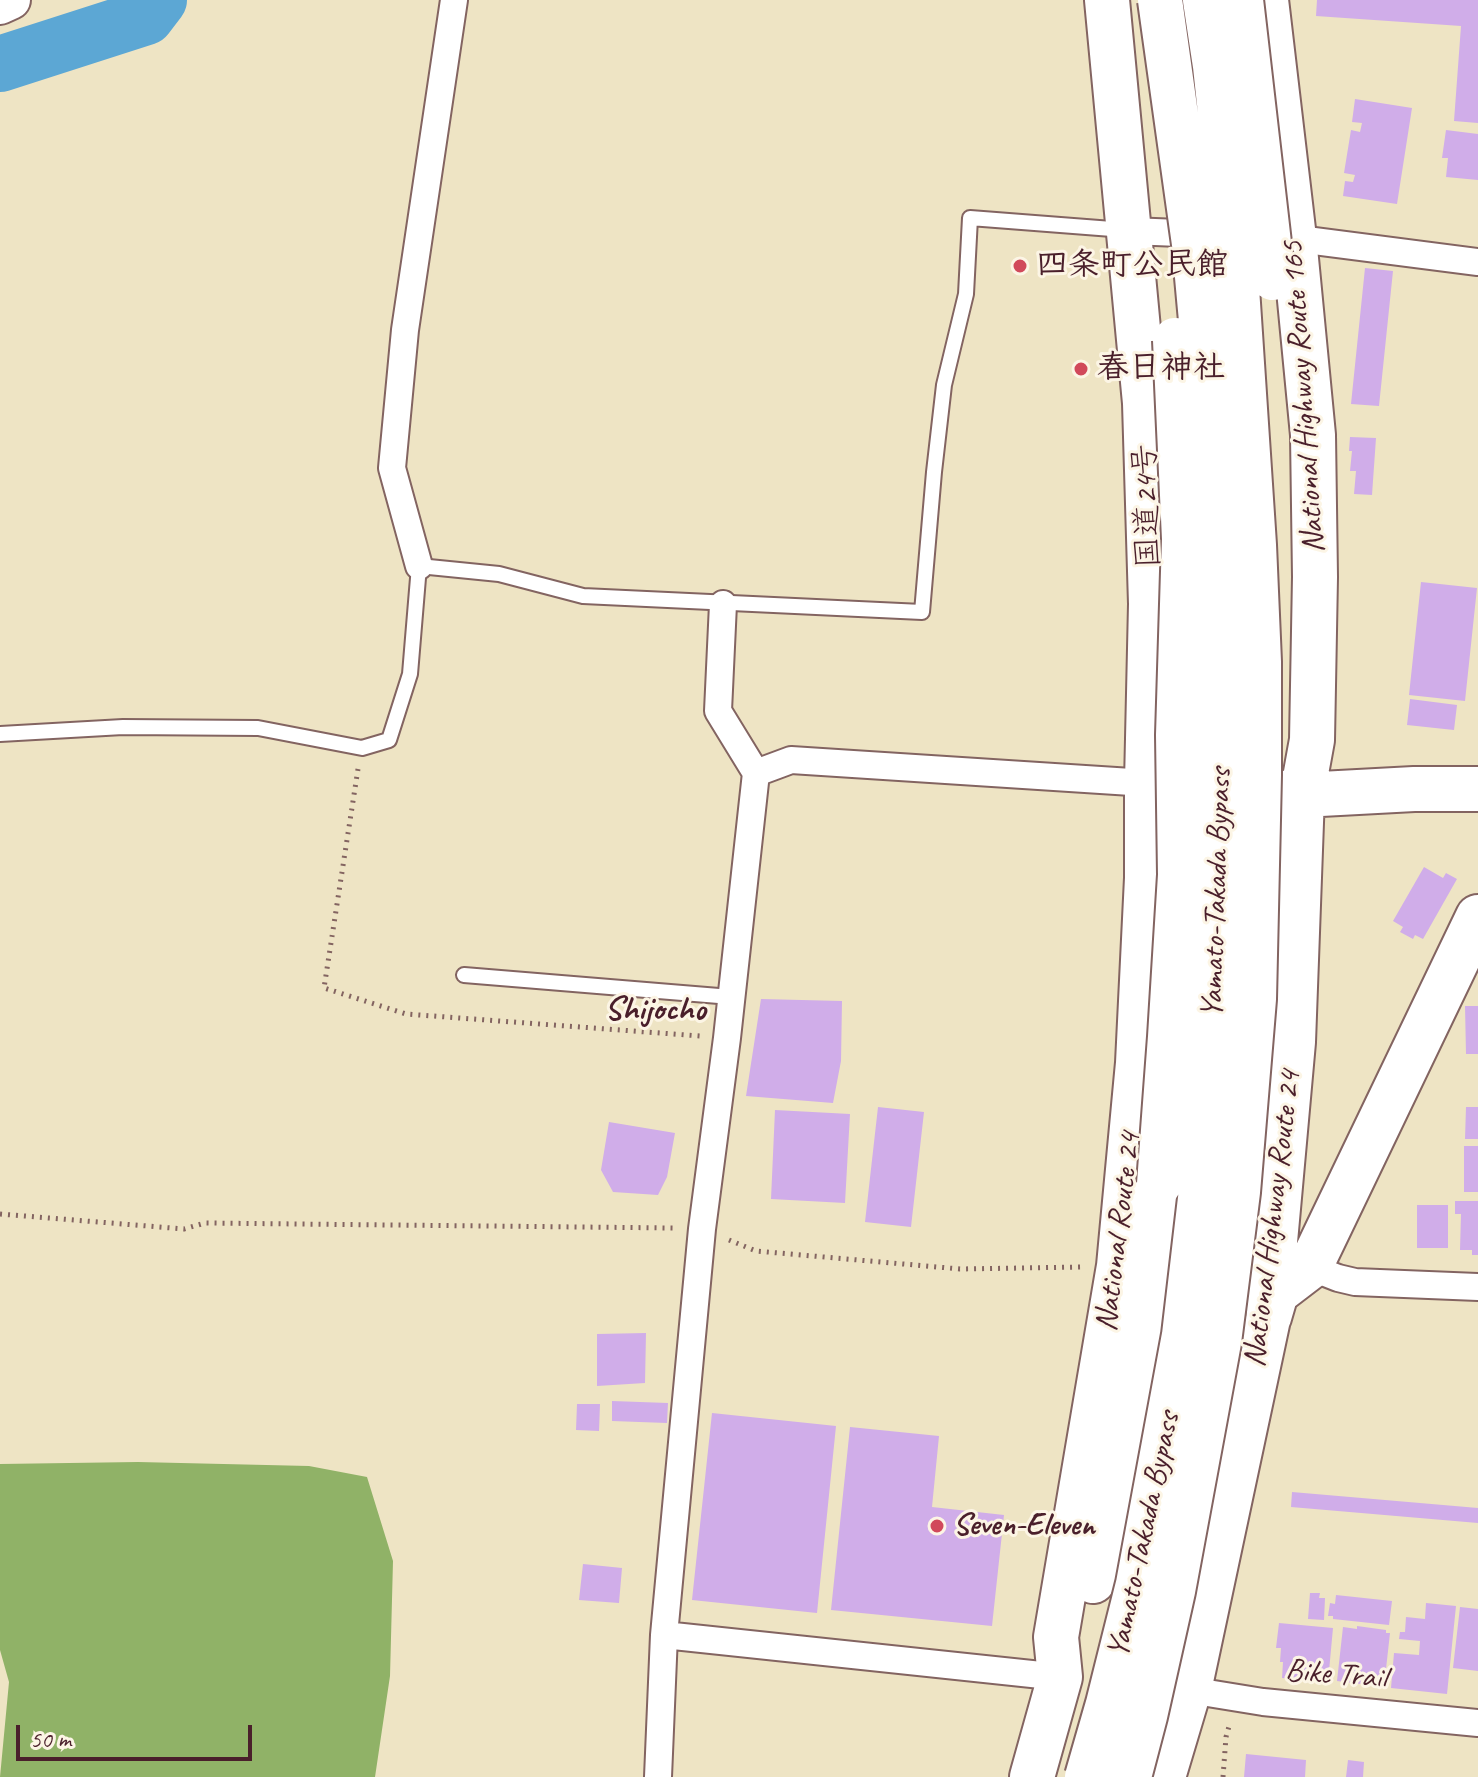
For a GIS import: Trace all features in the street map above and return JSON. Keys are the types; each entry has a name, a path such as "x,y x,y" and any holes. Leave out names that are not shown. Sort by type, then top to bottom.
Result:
{"highway":[{"path":"1107,0 1130,231"},
{"path":"1032,1777 1060,1677 1078,1640 1122,1460 1142,1337 1159,1184 1171,1022 1180,875 1178,735 1184,539 1175,332 1151,103 1145,0"},
{"name":"Yamato-Takada Bypass","path":"1087,1777 1138,1584 1184,1335 1201,1190 1215,995 1221,774 1214,500 1194,244 1160,0"},
{"name":"Yamato-Takada Bypass","path":"1129,1777 1173,1591 1219,1342 1238,1192 1254,999 1259,662 1254,545 1234,243 1205,0"},
{"path":"1241,0 1273,278 1284,416 1293,570 1296,738 1302,795"},
{"name":"National Highway Route 165","path":"1266,0 1313,435 1315,561 1312,740 1302,795"},
{"name":"国道24号","path":"1130,231 1146,434 1151,604 1147,783"},
{"path":"1147,783 1302,795 1478,789"},
{"name":"National Route 24","path":"1060,1677 1056,1637 1119,1266 1138,1063 1147,878 1147,783"},
{"name":"National Highway Route 24","path":"1163,1777 1189,1690 1268,1319 1293,1042 1302,795"},
{"path":"1268,1319 1276,1293 1310,1267 1478,917"},
{"path":"1060,1677 1189,1690"}],"street":[{"path":"0,5 11,0"},
{"path":"419,566 392,468 405,330 454,0"},
{"path":"1130,231 1294,238 1478,262"},
{"path":"658,1777 664,1635 702,1229 756,773 718,711 723,604"},
{"path":"756,773 791,760 1147,783"},
{"path":"1310,1267 1355,1282 1478,1287"},
{"path":"664,1635 1060,1677"},
{"name":"Bike Trail","path":"1189,1690 1263,1702 1478,1723"}],"lane":[{"path":"0,734 123,727 258,728 362,748 389,740 410,674 419,566 499,574 583,596 922,612 944,385 966,294 970,218 1130,231"},
{"path":"464,975 731,997"}],"path":[{"path":"0,1214 184,1229 205,1223 702,1229 756,1251 772,1253 960,1269 1119,1266"},
{"path":"1223,1777 1226,1737 1232,1719 1259,1719 1263,1702"}],"green space":[{"path":"138,1462 309,1466 367,1477 393,1561 390,1676 375,1777 0,1777 9,1682 0,1650 0,1464"}],"building":[{"path":"1317,0 1478,0 1478,123 1454,121 1461,26 1316,16"},
{"path":"1355,99 1412,108 1397,204 1343,196 1345,181 1353,182 1355,175 1344,173 1351,130 1360,132 1362,123 1352,122"},
{"path":"1446,130 1478,134 1478,180 1446,177 1448,158 1442,158"},
{"path":"1365,268 1393,271 1379,406 1351,404"},
{"path":"1350,437 1376,438 1372,495 1354,494 1356,471 1350,471"},
{"path":"1421,582 1477,588 1465,701 1409,695"},
{"path":"1410,699 1457,705 1454,730 1407,725"},
{"path":"1424,867 1443,878 1446,873 1457,879 1423,939 1415,935 1413,939 1400,932 1403,927 1393,921"},
{"path":"761,999 842,1001 841,1061 833,1103 746,1096"},
{"path":"1465,1006 1478,1006 1478,1054 1466,1054"},
{"path":"878,1107 924,1112 911,1227 865,1222"},
{"path":"1466,1107 1478,1107 1478,1139 1465,1139"},
{"path":"775,1110 850,1114 845,1203 771,1199"},
{"path":"609,1122 675,1133 667,1177 658,1195 613,1192 601,1170"},
{"path":"1464,1146 1478,1146 1478,1192 1464,1192"},
{"path":"1455,1201 1478,1201 1478,1255 1472,1255 1472,1250 1460,1250 1461,1214 1455,1214"},
{"path":"1417,1205 1448,1205 1448,1248 1417,1248"},
{"path":"646,1333 645,1383 597,1386 597,1334"},
{"path":"612,1401 668,1403 667,1423 612,1421"},
{"path":"577,1404 600,1404 599,1431 576,1430"},
{"path":"712,1413 836,1426 817,1613 692,1600"},
{"path":"850,1427 939,1436 932,1507 1004,1515 992,1626 831,1610"},
{"path":"1292,1492 1478,1508 1478,1523 1291,1507"},
{"path":"583,1564 622,1568 619,1603 579,1600"},
{"path":"1310,1593 1320,1593 1319,1598 1325,1598 1324,1620 1308,1619"},
{"path":"1336,1595 1392,1601 1389,1625 1333,1619 1333,1616 1328,1616 1330,1603 1335,1604"},
{"path":"1426,1603 1456,1606 1447,1694 1391,1688 1394,1653 1419,1655 1420,1641 1399,1639 1400,1632 1405,1632 1406,1617 1425,1619"},
{"path":"1460,1607 1478,1609 1478,1671 1453,1668"},
{"path":"1279,1623 1333,1628 1328,1682 1282,1678 1281,1648 1276,1648"},
{"path":"1357,1626 1390,1633 1384,1687 1337,1681 1343,1627 1357,1629"},
{"path":"1246,1754 1306,1760 1305,1777 1244,1777"},
{"path":"1348,1760 1364,1762 1363,1777 1346,1777"}],"waterway":[{"path":"0,64 146,17 159,0"}],"place":[{"name":"四条町公民館","path":"1020,266"},
{"name":"春日神社","path":"1081,369"},
{"name":"Seven-Eleven","path":"937,1526"}],"district":[{"name":"Shijocho","path":"655,1010"}]}
